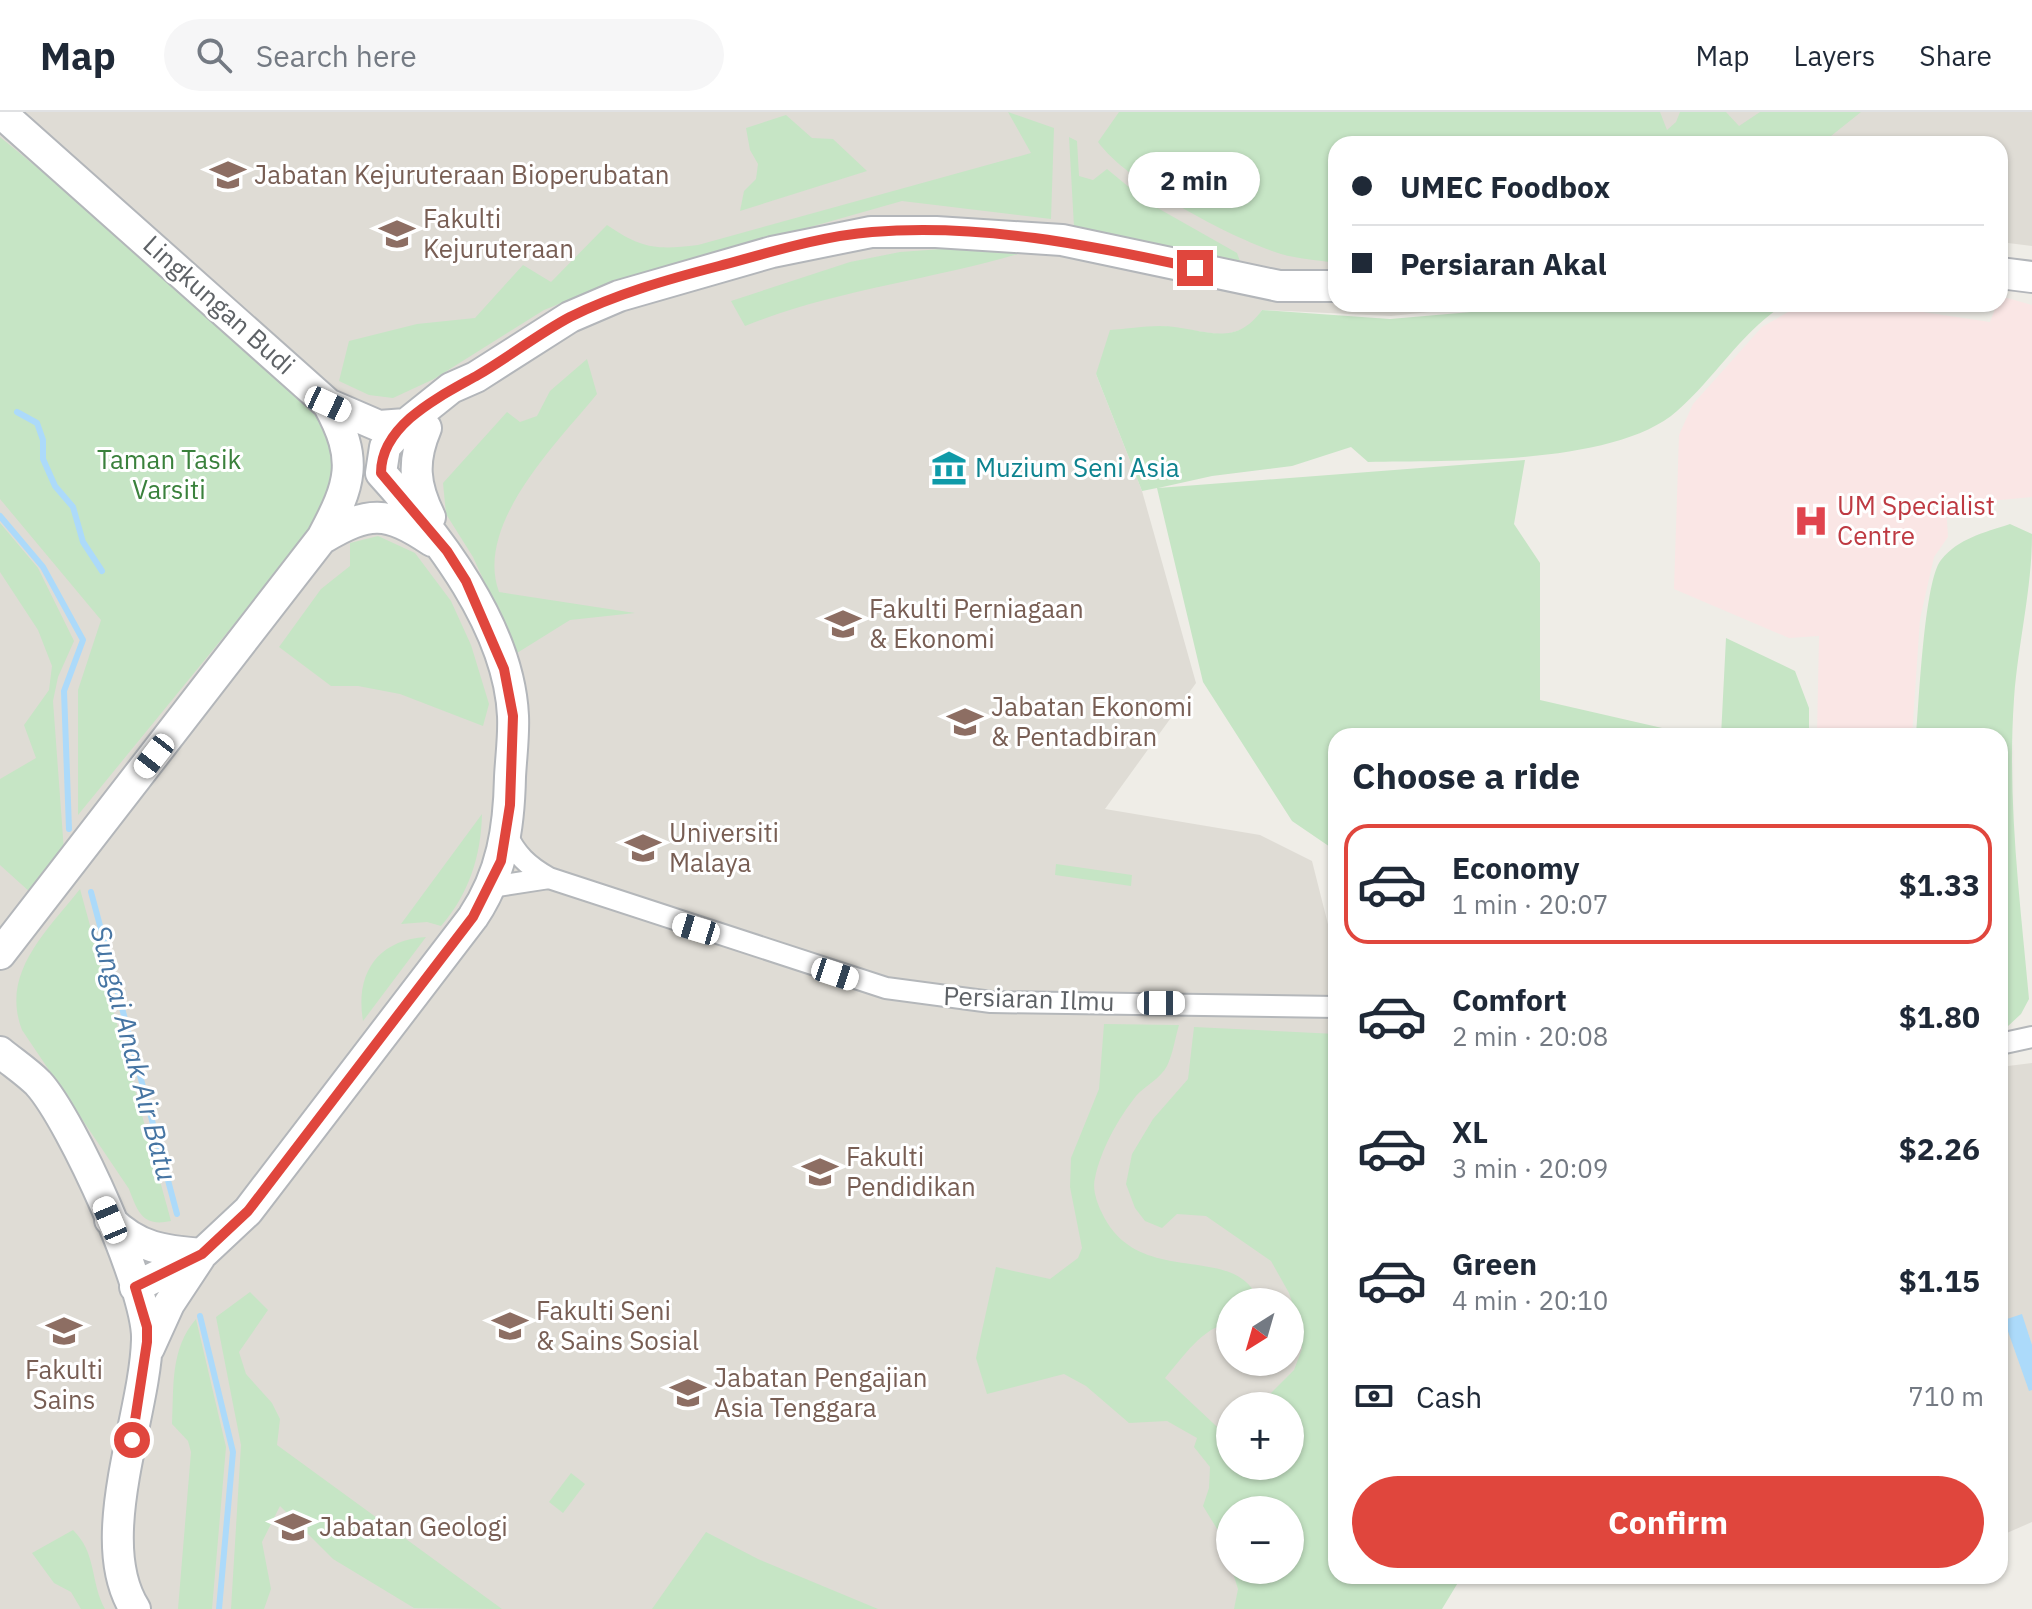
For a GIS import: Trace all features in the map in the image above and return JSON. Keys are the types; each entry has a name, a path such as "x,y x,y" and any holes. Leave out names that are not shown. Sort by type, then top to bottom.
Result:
{"street":[{"name":"Lingkungan Budi","path":"0,112 328,404 345,435 349,453 344,490 322,538"},
{"name":"Lingkungan Budi","path":"2,957 322,538 381,473 416,426 457,400 476,377 570,317 619,296 772,252 871,232 936,232 1062,240 1279,286 1328,286"},
{"path":"2008,254 2032,257"},
{"path":"2008,274 2032,277"},
{"path":"146,1353 169,1304 202,1254 248,1211 451,947 491,887 506,833 513,716 511,698 504,669 478,606 419,495 415,477 416,426 379,426 328,404"},
{"path":"381,473 447,551"},
{"path":"322,538 356,518 378,517 415,530 447,551"},
{"name":"Persiaran Ilmu","path":"506,833 514,851 527,865 549,878 886,988 991,1002 1328,1007"},
{"name":"Persiaran Ilmu","path":"491,887 549,878"},
{"path":"0,1027 9,1045 38,1084 90,1175 110,1220 147,1327 146,1353 120,1509 122,1582 135,1609"},
{"path":"2008,1042 2032,1037"},
{"path":"0,1052 38,1084"},
{"path":"110,1220 126,1236 146,1247 202,1254"},
{"path":"135,1287 202,1254"}],"shaded area":[{"name":"Universiti Malaya","path":"0,112 2032,112 2032,246 2008,243 2008,136 1328,136 1328,312 1430,312 1391,316 1262,310 1250,327 1224,335 1161,326 1096,374 1142,491 1196,683 1105,809 1260,835 1312,861 1328,924 1328,1584 1333,1584 1324,1609 0,1609"},
{"name":"UM Specialist Centre","path":"2008,298 2032,305 2032,497 1946,505 1948,537 1934,557 1920,619 1913,728 1817,728 1819,636 1789,638 1674,589 1679,435 1693,404 1762,327 1788,312 1923,312 1990,322 1994,312 2008,312"},
{"path":"2032,1063 2032,1522 2008,1532 2008,1066"}],"green space":[{"path":"1008,112 1054,128 1051,219 902,201 606,285 544,310 434,379 393,398 369,395 339,381 349,341 417,324 475,318 523,265 551,282 607,225 630,239 650,246 698,245 1031,153"},
{"path":"1119,112 1660,112 1667,130 1676,122 1680,112 1726,112 1739,126 1760,112 1861,112 1831,136 1328,136 1328,262 1288,256 1209,223 1156,192 1098,142"},
{"path":"786,115 812,138 833,139 867,171 740,211 744,191 756,179 758,164 750,150 746,128"},
{"name":"Taman Tasik Varsiti","path":"0,137 122,237 330,429 330,481 311,530 78,815 78,690 101,620 0,499"},
{"path":"1069,137 1077,141 1079,176 1093,180 1107,169 1147,202 1237,253 1241,264 1074,227"},
{"path":"956,248 1025,252 813,303 745,326 731,301 850,262 900,252"},
{"path":"1262,310 1390,319 1470,312 1773,312 1677,411 1649,429 1614,442 1530,456 1442,461 1368,462 1351,447 1292,466 1212,476 1158,488 1525,460 1514,524 1540,563 1540,700 1662,728 1328,728 1328,846 1292,821 1203,682 1157,488 1142,491 1096,374 1110,330 1160,326 1228,333 1240,330"},
{"path":"587,359 597,394 524,486 498,539 494,566 499,592 635,613 570,620 517,653 473,557 446,514 443,483 507,412 520,422 537,416 550,391"},
{"path":"0,523 38,568 74,641 58,677 53,701 64,851 31,893 0,865 0,779 36,758 24,725 49,690 52,666 38,630 0,572"},
{"path":"2010,524 2032,534 2012,737 2016,849 2029,999 2021,1014 2008,1026 2008,728 1917,728 1926,616 1935,572 1948,553 1972,537"},
{"path":"378,536 415,553 451,601 471,645 489,704 483,726 400,694 358,686 331,686 279,647 321,589 350,566 350,543"},
{"path":"1726,638 1795,671 1809,708 1809,728 1721,728"},
{"path":"482,814 472,874 451,914 441,926 427,922 401,924"},
{"path":"1056,864 1132,875 1131,886 1055,875"},
{"path":"80,889 171,1221 154,1222 139,1211 129,1189 22,1030 17,990 22,971 41,937"},
{"path":"426,937 363,1021 363,988 373,962 394,945"},
{"path":"1104,1024 1179,1025 1167,1066 1129,1105 1101,1156 1094,1187 1097,1200 1118,1236 1138,1251 1161,1259 1229,1272 1246,1282 1250,1288 1216,1288 1216,1328 1186,1352 1165,1378 1216,1426 1216,1480 1304,1480 1304,1392 1272,1392 1288,1376 1304,1376 1304,1288 1286,1288 1271,1261 1206,1216 1177,1214 1162,1228 1145,1221 1135,1208 1126,1184 1132,1154 1153,1119 1188,1079 1194,1027 1328,1034 1328,1584 1457,1584 1442,1609 1234,1609 1236,1584 1304,1584 1304,1496 1216,1496 1216,1527 1203,1506 1209,1488 1210,1467 1194,1447 1197,1438 1167,1421 1129,1423 1086,1386 1064,1374 987,1394 976,1358 996,1267 1050,1279 1078,1258 1082,1248 1070,1187 1071,1158 1099,1089"},
{"path":"250,1292 268,1310 239,1352 246,1374 272,1403 280,1419 277,1445 502,1609 414,1608 333,1559 280,1506 262,1542 271,1589 264,1609 231,1609 241,1445 216,1317"},
{"path":"196,1319 226,1447 212,1609 178,1609 191,1452 188,1441 172,1424 174,1382 182,1343"},
{"path":"571,1473 585,1484 563,1513 549,1502"},
{"path":"73,1530 86,1548 105,1609 81,1609 71,1592 54,1583 32,1553"},
{"path":"706,1532 758,1559 878,1609 652,1609"}],"water":[{"path":"2022,1314 2032,1345 2032,1390 2029,1391 2008,1331 2008,1319"}],"waterway":[{"path":"17,412 37,423 43,440 43,459 55,486 73,507 83,542 102,571"},
{"name":"Sungai Anak Air Batu","path":"0,516 43,567 83,640 64,691 69,829"},
{"name":"Sungai Anak Air Batu","path":"91,892 177,1214"},
{"name":"Sungai Anak Air Batu","path":"200,1316 233,1452 219,1609"}],"place":[{"name":"Jabatan Kejuruteraan Bioperubatan","path":"228,175"},
{"name":"Fakulti Kejuruteraan","path":"397,234"},
{"name":"Muzium Seni Asia","path":"949,468"},
{"name":"UM Specialist Centre","path":"1811,521"},
{"name":"Fakulti Perniagaan & Ekonomi","path":"843,624"},
{"name":"Jabatan Ekonomi & Pentadbiran","path":"965,722"},
{"name":"Universiti Malaya","path":"643,848"},
{"name":"Fakulti Pendidikan","path":"820,1172"},
{"name":"Fakulti Seni & Sains Sosial","path":"510,1326"},
{"name":"Fakulti Sains","path":"64,1331"},
{"name":"Jabatan Pengajian Asia Tenggara","path":"688,1393"},
{"name":"Jabatan Geologi","path":"293,1527"}],"route":[{"path":"132,1440 147,1342 147,1327 135,1287 202,1254 248,1211 473,917 491,887 501,861 510,805 513,716 504,669 466,581 447,551 381,473 385,447 406,424 451,388 476,377 570,317 619,296 772,252 871,232 936,232 1084,243 1195,268"}]}
